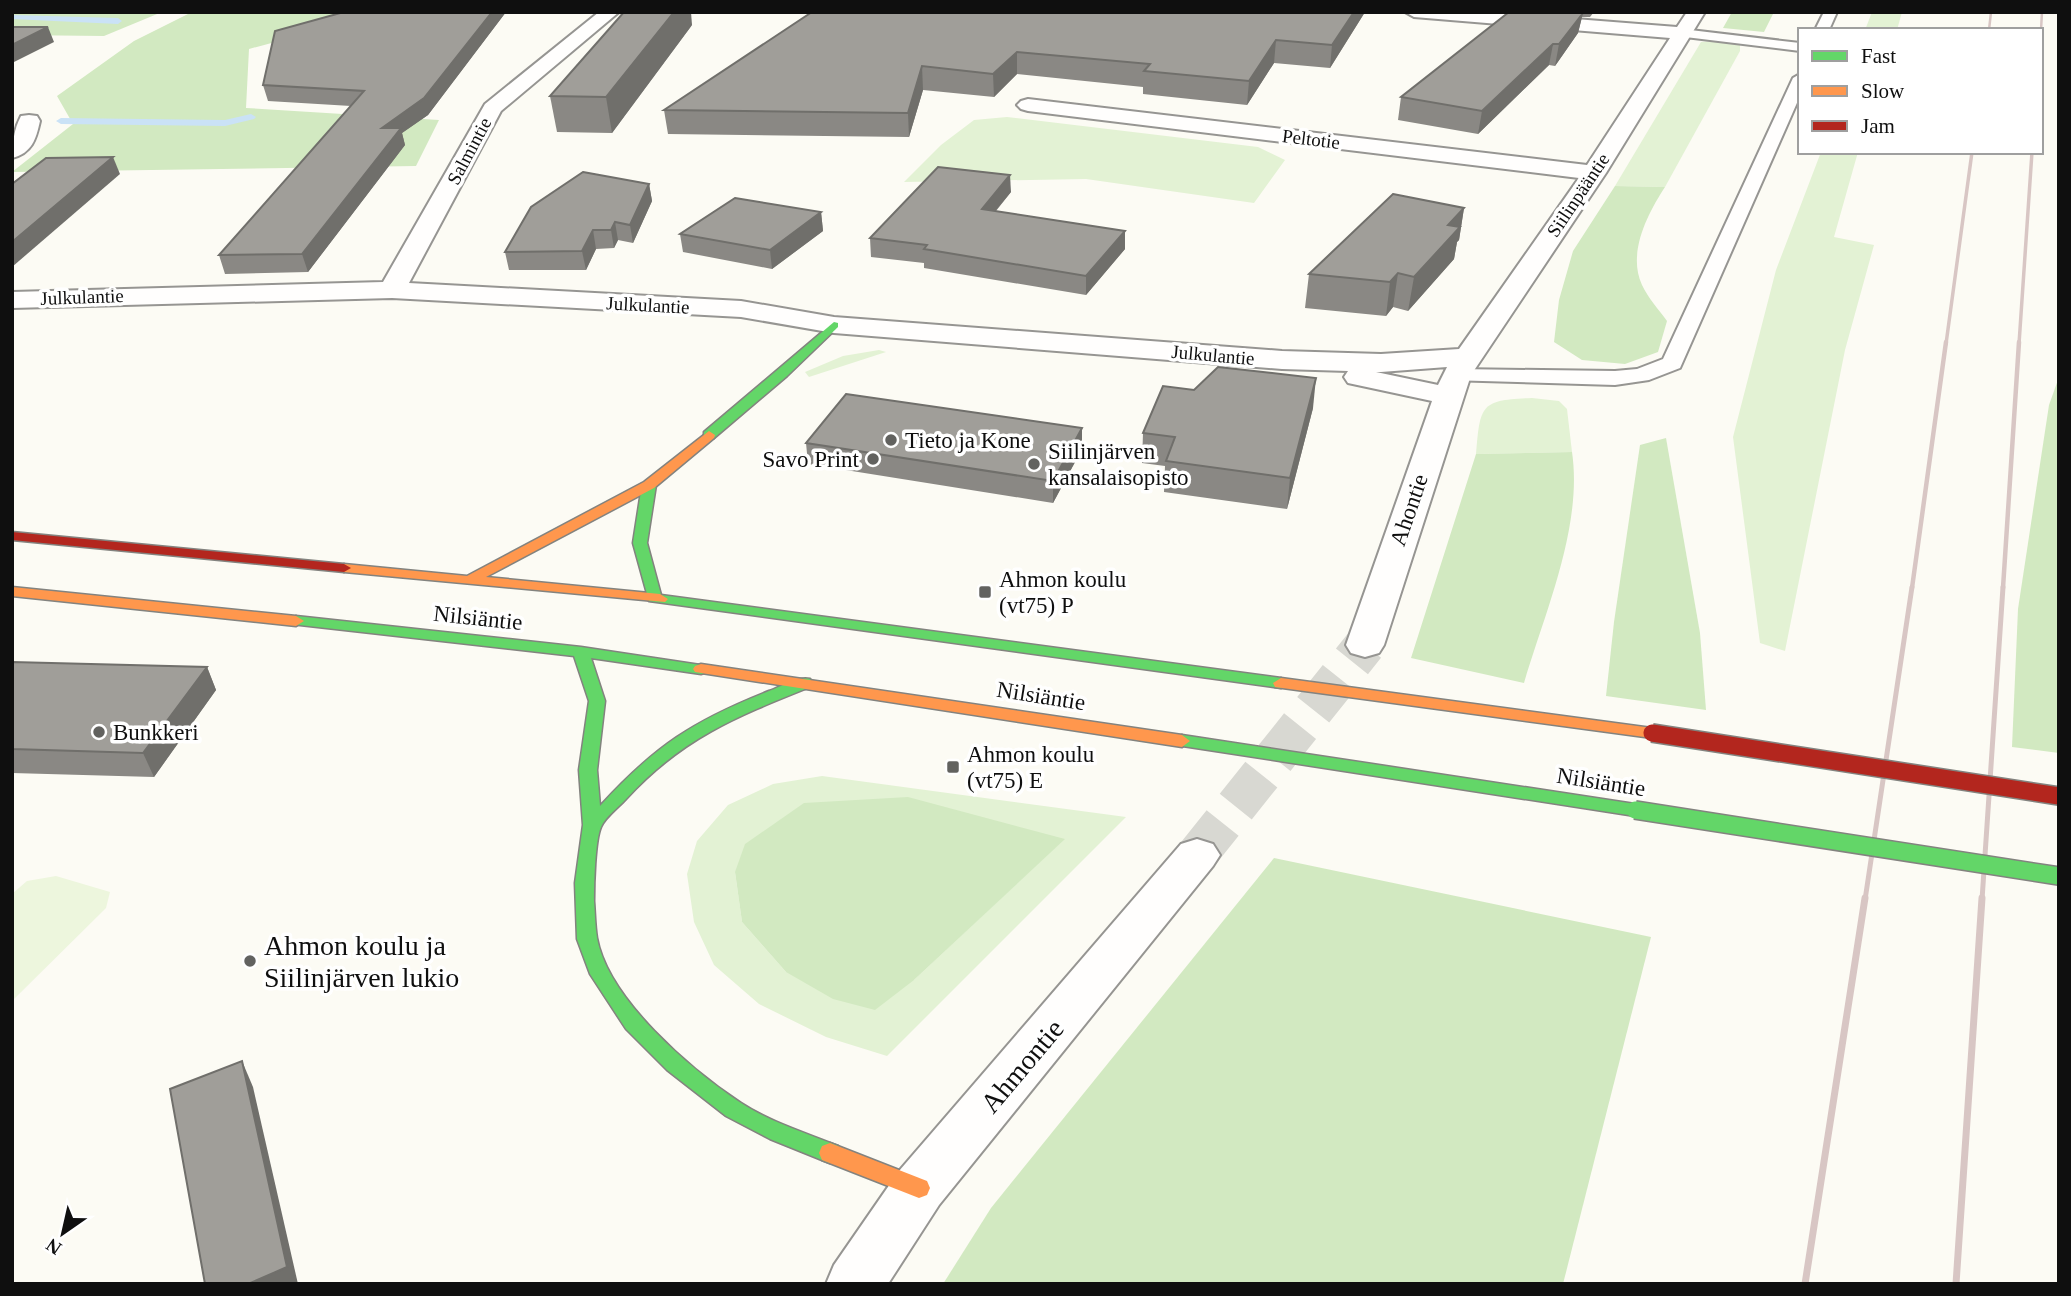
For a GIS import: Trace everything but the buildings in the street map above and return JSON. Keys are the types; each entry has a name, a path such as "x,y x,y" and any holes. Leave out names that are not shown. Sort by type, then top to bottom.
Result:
{"main road":[{"path":"468,581 649,485 783,373 834,325"},
{"path":"649,485 640,543 654,598"},
{"name":"Nilsiäntie","path":"12,536 654,598 1652,733 2059,796"},
{"name":"Nilsiäntie","path":"12,591 581,652 804,682 2059,876"},
{"path":"581,652 597,701 588,770 592,825 584,883 587,939 600,974 633,1023 675,1064 734,1110 778,1132 919,1188"},
{"path":"592,825 641,773 678,742 804,682"}],"street":[{"name":"Salmintie","path":"392,290 492,108 610,12"},
{"path":"1414,12 1682,33"},
{"name":"Siilinpääntie","path":"1458,376 1594,173 1696,12"},
{"name":"Peltotie","path":"1028,105 1594,173"},
{"path":"12,151 25,141 29,121"},
{"name":"Julkulantie","path":"12,300 392,290 741,309 834,325 1458,376"},
{"name":"Julkulantie","path":"1282,360 1381,363 1458,376"},
{"name":"Ahontie","path":"1365,645 1458,376"},
{"name":"Ahmontie","path":"855,1284 919,1188 1198,855"}],"lane":[{"path":"1823,28 1831,12"},
{"path":"1682,33 1798,47"},
{"path":"1458,376 1615,378 1641,375 1672,363 1798,83"}],"green space":[{"path":"12,12 162,12 104,36 12,35"},
{"path":"192,12 386,12 249,49 246,108 439,120 416,166 12,172 73,124 57,96 134,41"},
{"path":"1732,12 1774,12 1764,32 1723,28"},
{"path":"1872,12 1902,12 1898,28 1866,28"},
{"path":"1701,42 1740,43 1740,51 1665,187 1615,186"},
{"path":"1007,117 1258,147 1285,160 1254,203 1086,179 904,182 941,145 974,120"},
{"path":"1820,154 1857,154 1834,237 1874,245 1845,350 1785,651 1760,643 1733,437 1776,270"},
{"path":"1615,186 1665,187 1646,221 1637,260 1642,285 1667,321 1658,352 1625,364 1582,360 1554,342 1559,300 1573,251"},
{"path":"879,350 886,352 809,377 805,372 843,356"},
{"path":"2059,377 2059,753 2012,747 2018,609 2049,405"},
{"path":"1532,398 1559,401 1567,409 1572,452 1476,454 1479,424 1486,408 1502,401"},
{"path":"1666,438 1700,633 1706,710 1606,696 1640,445"},
{"path":"1572,452 1574,480 1567,539 1524,683 1411,658 1476,454"},
{"path":"822,776 1126,817 887,1056 826,1037 759,1004 714,965 694,922 687,874 697,841 728,805 773,784","holes":["1064,839 914,980 786,972 742,922 735,872"]},
{"path":"908,797 1065,839 914,980 875,1010 833,999 786,972 742,922 735,872 745,844 804,803"},
{"path":"1274,858 1651,937 1563,1284 943,1284 991,1208"},
{"path":"56,876 110,892 106,908 12,1001 12,894 27,881"}],"waterway":[{"path":"12,17 118,21"},
{"path":"61,121 225,123 251,117"}],"tunnel":[{"path":"1197,855 1365,645"}],"railway":[{"path":"1989,28 1991,12"},
{"path":"2041,28 2042,12"},
{"path":"1946,344 1972,154"},
{"path":"2019,344 2032,154"},
{"path":"1912,588 1946,342"},
{"path":"2003,588 2019,342"},
{"path":"1865,900 1912,587"},
{"path":"1982,900 2003,587"},
{"path":"1805,1284 1865,898"},
{"path":"1956,1284 1982,898"}],"traffic: fast":[{"path":"709,435 783,373 834,325"},
{"path":"649,485 640,543 654,598"},
{"path":"660,599 1281,683"},
{"path":"296,621 581,652 701,669"},
{"path":"581,652 597,701 588,770 592,825 584,883 587,939 600,974 633,1023 675,1064 734,1110 830,1153"},
{"path":"592,825 643,771 677,743 723,717 804,683"},
{"path":"1182,741 1635,810"},
{"path":"1635,810 2059,876"}],"traffic: slow":[{"path":"468,581 649,485 709,435"},
{"path":"344,568 660,599"},
{"path":"12,591 296,621"},
{"path":"701,669 1182,741"},
{"path":"1281,683 1652,733"},
{"path":"830,1153 919,1188"}],"traffic: jam":[{"path":"12,536 344,568"},
{"path":"1652,733 2059,796"}],"place":[{"name":"Tieto ja Kone","path":"891,440"},
{"name":"Savo Print","path":"873,459"},
{"name":"Siilinjärven kansalaisopisto","path":"1034,464"},
{"name":"Ahmon koulu (vt75) P","path":"985,592"},
{"name":"Bunkkeri","path":"99,732"},
{"name":"Ahmon koulu (vt75) E","path":"953,767"},
{"name":"Ahmon koulu ja Siilinjärven lukio","path":"250,961"}]}
